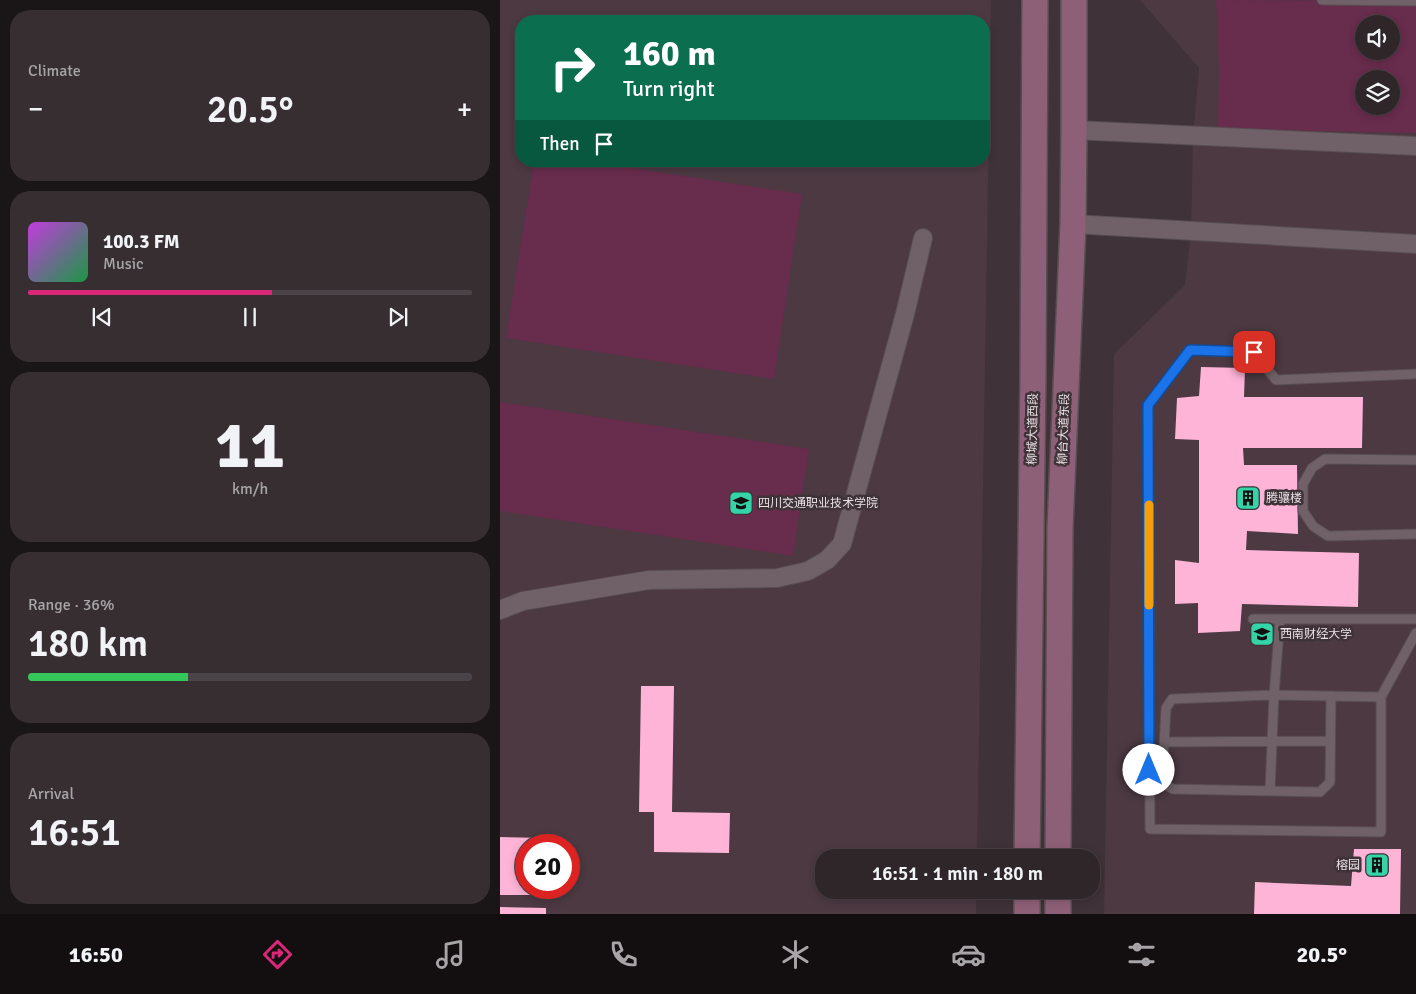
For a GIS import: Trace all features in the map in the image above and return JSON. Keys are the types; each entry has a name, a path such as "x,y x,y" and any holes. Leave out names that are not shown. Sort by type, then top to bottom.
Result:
{"main road":[{"name":"柳城大道西段","path":"1027,849 1035,0"},
{"name":"柳台大道东段","path":"1058,849 1060,528 1073,224 1074,0"},
{"path":"1027,899 1027,914"},
{"path":"1058,899 1058,914"}],"street":[{"path":"1074,130 1416,146"},
{"path":"1073,224 1416,244"},
{"path":"500,610 523,601 649,580 777,578 808,571 827,560 842,544 906,314 923,238"}],"lane":[{"path":"1322,0 1416,2"},
{"path":"1416,374 1276,380 1254,352 1190,350 1148,405 1150,829 1381,832 1381,697 1416,633"},
{"path":"1416,460 1325,459 1312,468 1304,484 1303,493 1303,511 1313,526 1328,536 1416,534"},
{"path":"1253,619 1416,619"},
{"path":"1270,791 1274,695 1280,619"},
{"path":"1331,696 1330,782 1320,792 1173,789 1162,784 1166,708 1172,699 1274,695 1331,696 1381,697"},
{"path":"1164,742 1330,741"}],"shaded area":[{"name":"四川交通职业技术学院","path":"500,0 991,0 990,61 990,15 515,15 515,167 988,167 977,849 815,849 815,899 976,899 976,914 500,914"},
{"name":"西南财经大学","path":"1140,0 1416,0 1416,914 1104,914 1114,354 1185,285 1191,231 1193,136 1199,68"},
{"path":"1216,0 1416,1 1416,133 1218,129 1219,70"},
{"path":"533,167 624,167 802,194 774,379 506,338"},
{"path":"500,402 809,449 793,556 500,511"}],"building":[{"name":"腾骧楼","path":"1201,367 1245,368 1244,397 1363,397 1362,448 1243,448 1244,465 1297,465 1298,534 1247,531 1246,550 1359,553 1358,607 1242,604 1240,631 1198,633 1198,603 1175,604 1175,560 1199,563 1199,440 1175,439 1177,398 1199,396"},
{"path":"641,686 674,686 672,812 730,813 729,853 654,852 654,812 639,812"},
{"path":"500,837 515,837 515,895 500,895"},
{"name":"榕园","path":"1354,849 1401,849 1400,914 1254,914 1255,882 1351,886"},
{"path":"500,907 546,908 546,914 500,914"}],"slow traffic":[{"path":"1149,505 1149,605"}],"place":[{"name":"腾骧楼","path":"1248,498"},
{"name":"四川交通职业技术学院","path":"741,503"},
{"name":"西南财经大学","path":"1262,634"},
{"name":"榕园","path":"1377,865"}],"route":[{"path":"1149,770 1148,405 1190,350 1254,352"}]}
